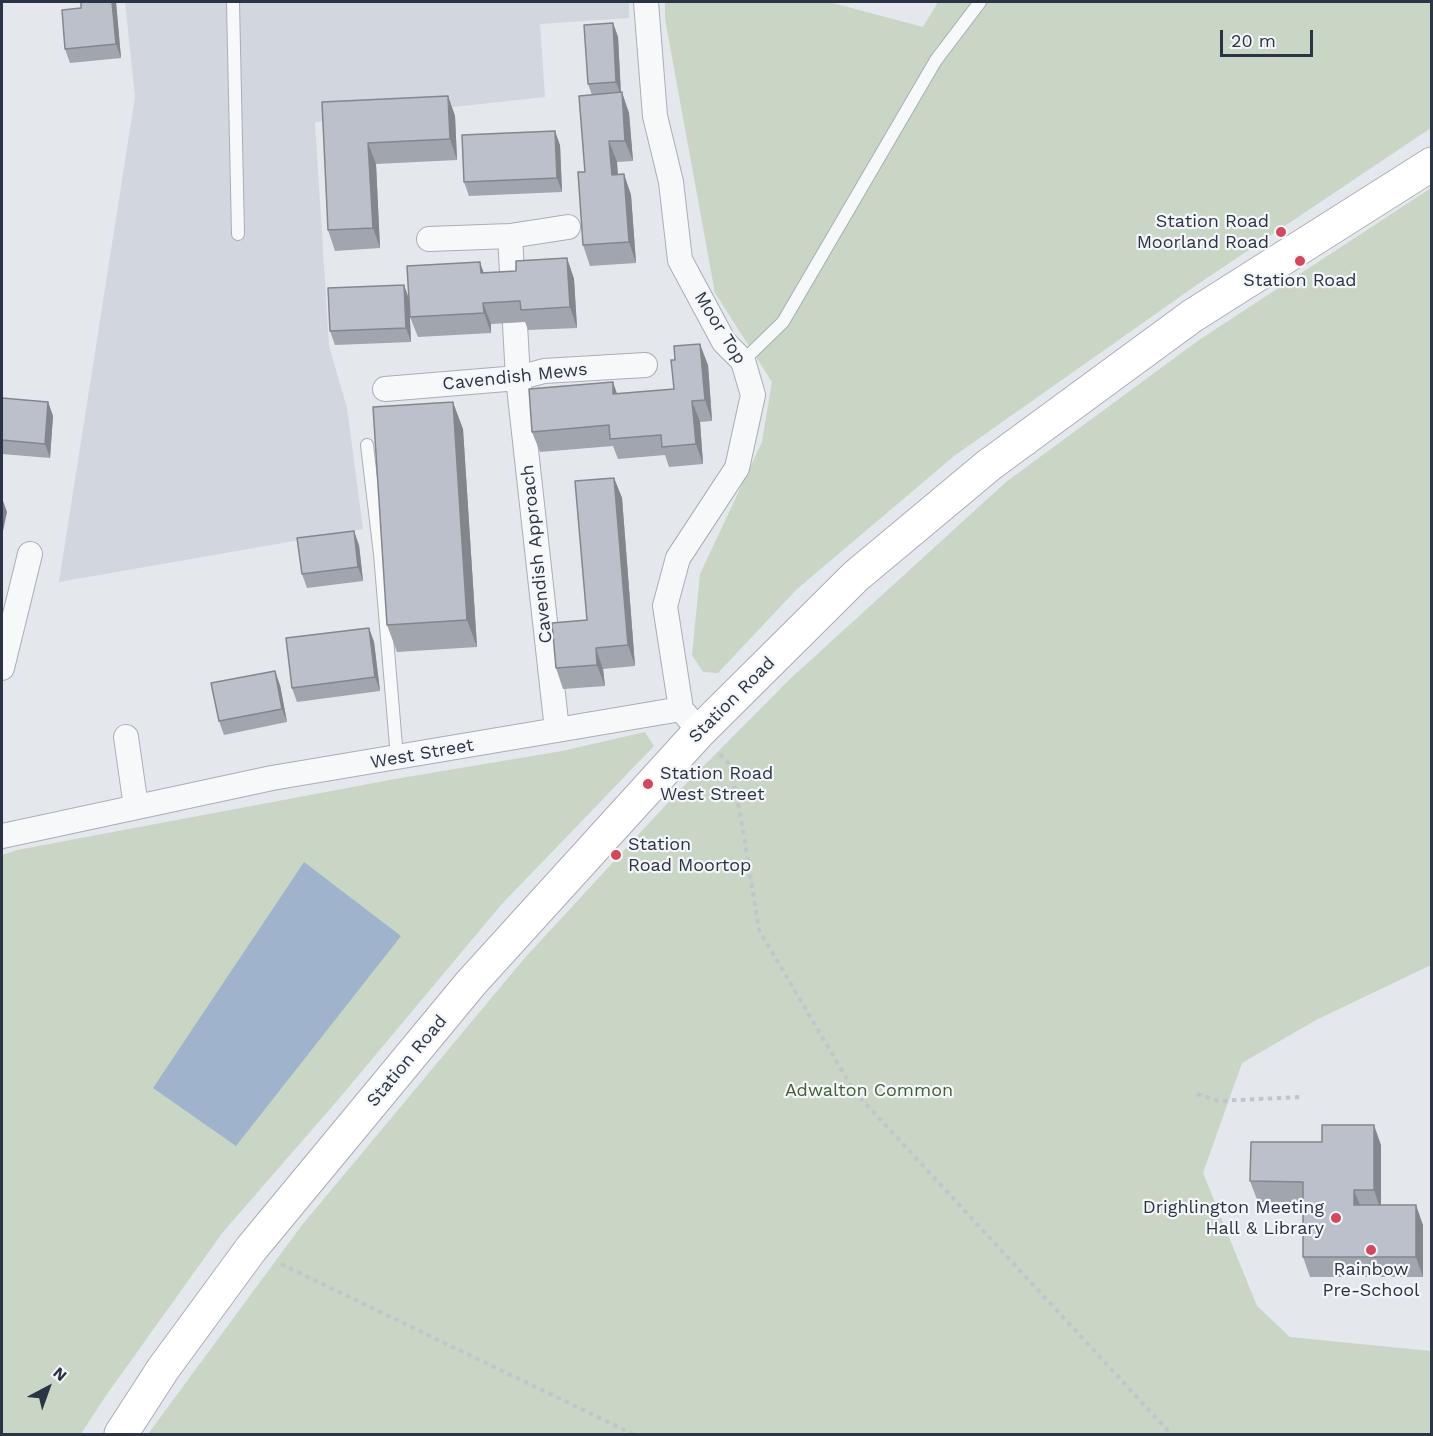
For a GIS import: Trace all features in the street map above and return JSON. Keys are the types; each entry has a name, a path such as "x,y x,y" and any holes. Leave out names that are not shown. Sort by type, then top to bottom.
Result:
{"main road":[{"name":"Station Road","path":"121,1434 163,1369 251,1249 690,720 856,576 989,465 1192,316 1431,164"}],"street":[{"name":"Moor Top","path":"646,2 655,116 671,182 680,260 724,342 744,362 753,395 737,468 678,558 665,606 690,720"},
{"path":"429,239 510,236 568,227"},
{"name":"Cavendish Approach","path":"510,236 518,378 557,730"},
{"name":"Cavendish Mews","path":"385,389 518,378 544,371 645,365"},
{"path":"2,668 30,554"},
{"name":"West Street","path":"3,828 136,807 272,778 557,730 690,720"},
{"path":"126,737 136,807"}],"lane":[{"path":"233,2 238,234"},
{"path":"744,362 783,322 936,60 980,2"},
{"path":"367,445 380,554 397,758"}],"path":[{"path":"690,720 729,764 741,818 759,930 854,1091 1171,1434"},
{"path":"1197,1094 1218,1101 1301,1097"},
{"path":"251,1249 633,1434"}],"shaded area":[{"path":"125,2 629,2 629,18 540,24 545,97 315,122 329,346 347,408 363,529 59,582 135,97"}],"green space":[{"path":"665,2 829,2 923,27 938,2 1431,2 1431,128 1198,284 954,456 796,590 718,673 703,672 692,655 700,574 762,442 772,382 715,293 665,19"},
{"name":"Adwalton Common","path":"1431,188 1431,965 1316,1020 1242,1063 1203,1173 1257,1306 1290,1337 1431,1351 1431,1434 148,1434 302,1225 523,960 675,795 790,679 1006,482 1199,340"},
{"path":"645,732 654,746 501,905 337,1101 223,1232 81,1434 2,1434 2,855 17,850 395,779 562,751"}],"water":[{"path":"304,862 401,936 236,1146 153,1088"}],"building":[{"path":"81,2 112,2 116,44 65,49 62,10 81,8"},
{"path":"613,23 616,82 588,84 584,25"},
{"path":"622,92 625,141 609,141 612,175 624,174 629,242 583,245 578,172 585,172 579,96"},
{"path":"448,96 450,139 368,143 373,228 328,230 322,102"},
{"path":"555,131 557,178 464,182 462,135"},
{"path":"567,258 570,307 521,310 520,301 483,303 484,313 410,317 407,266 480,262 481,273 516,271 516,261"},
{"path":"404,285 406,328 330,331 328,288"},
{"path":"700,344 705,400 692,401 696,444 662,447 661,435 610,439 609,425 532,432 529,389 613,382 613,394 674,389 671,360 675,360 674,346"},
{"path":"2,398 48,402 45,444 2,440"},
{"path":"453,402 467,620 387,625 373,407"},
{"path":"614,478 628,645 596,648 597,665 556,668 552,623 587,620 575,481"},
{"path":"354,531 358,567 302,574 297,538"},
{"path":"369,628 375,677 292,688 286,638"},
{"path":"275,671 282,709 219,721 211,683"},
{"name":"Drighlington Meeting Hall & Library","path":"1322,1125 1374,1125 1374,1190 1354,1190 1354,1205 1416,1205 1416,1257 1303,1257 1303,1182 1250,1181 1251,1142 1322,1142"}],"place":[{"name":"Station Road Moorland Road","path":"1281,232"},
{"name":"Station Road","path":"1300,261"},
{"name":"Station Road West Street","path":"648,784"},
{"name":"Station Road Moortop","path":"616,855"},
{"name":"Drighlington Meeting Hall & Library","path":"1336,1218"},
{"name":"Rainbow Pre-School","path":"1371,1250"}]}
